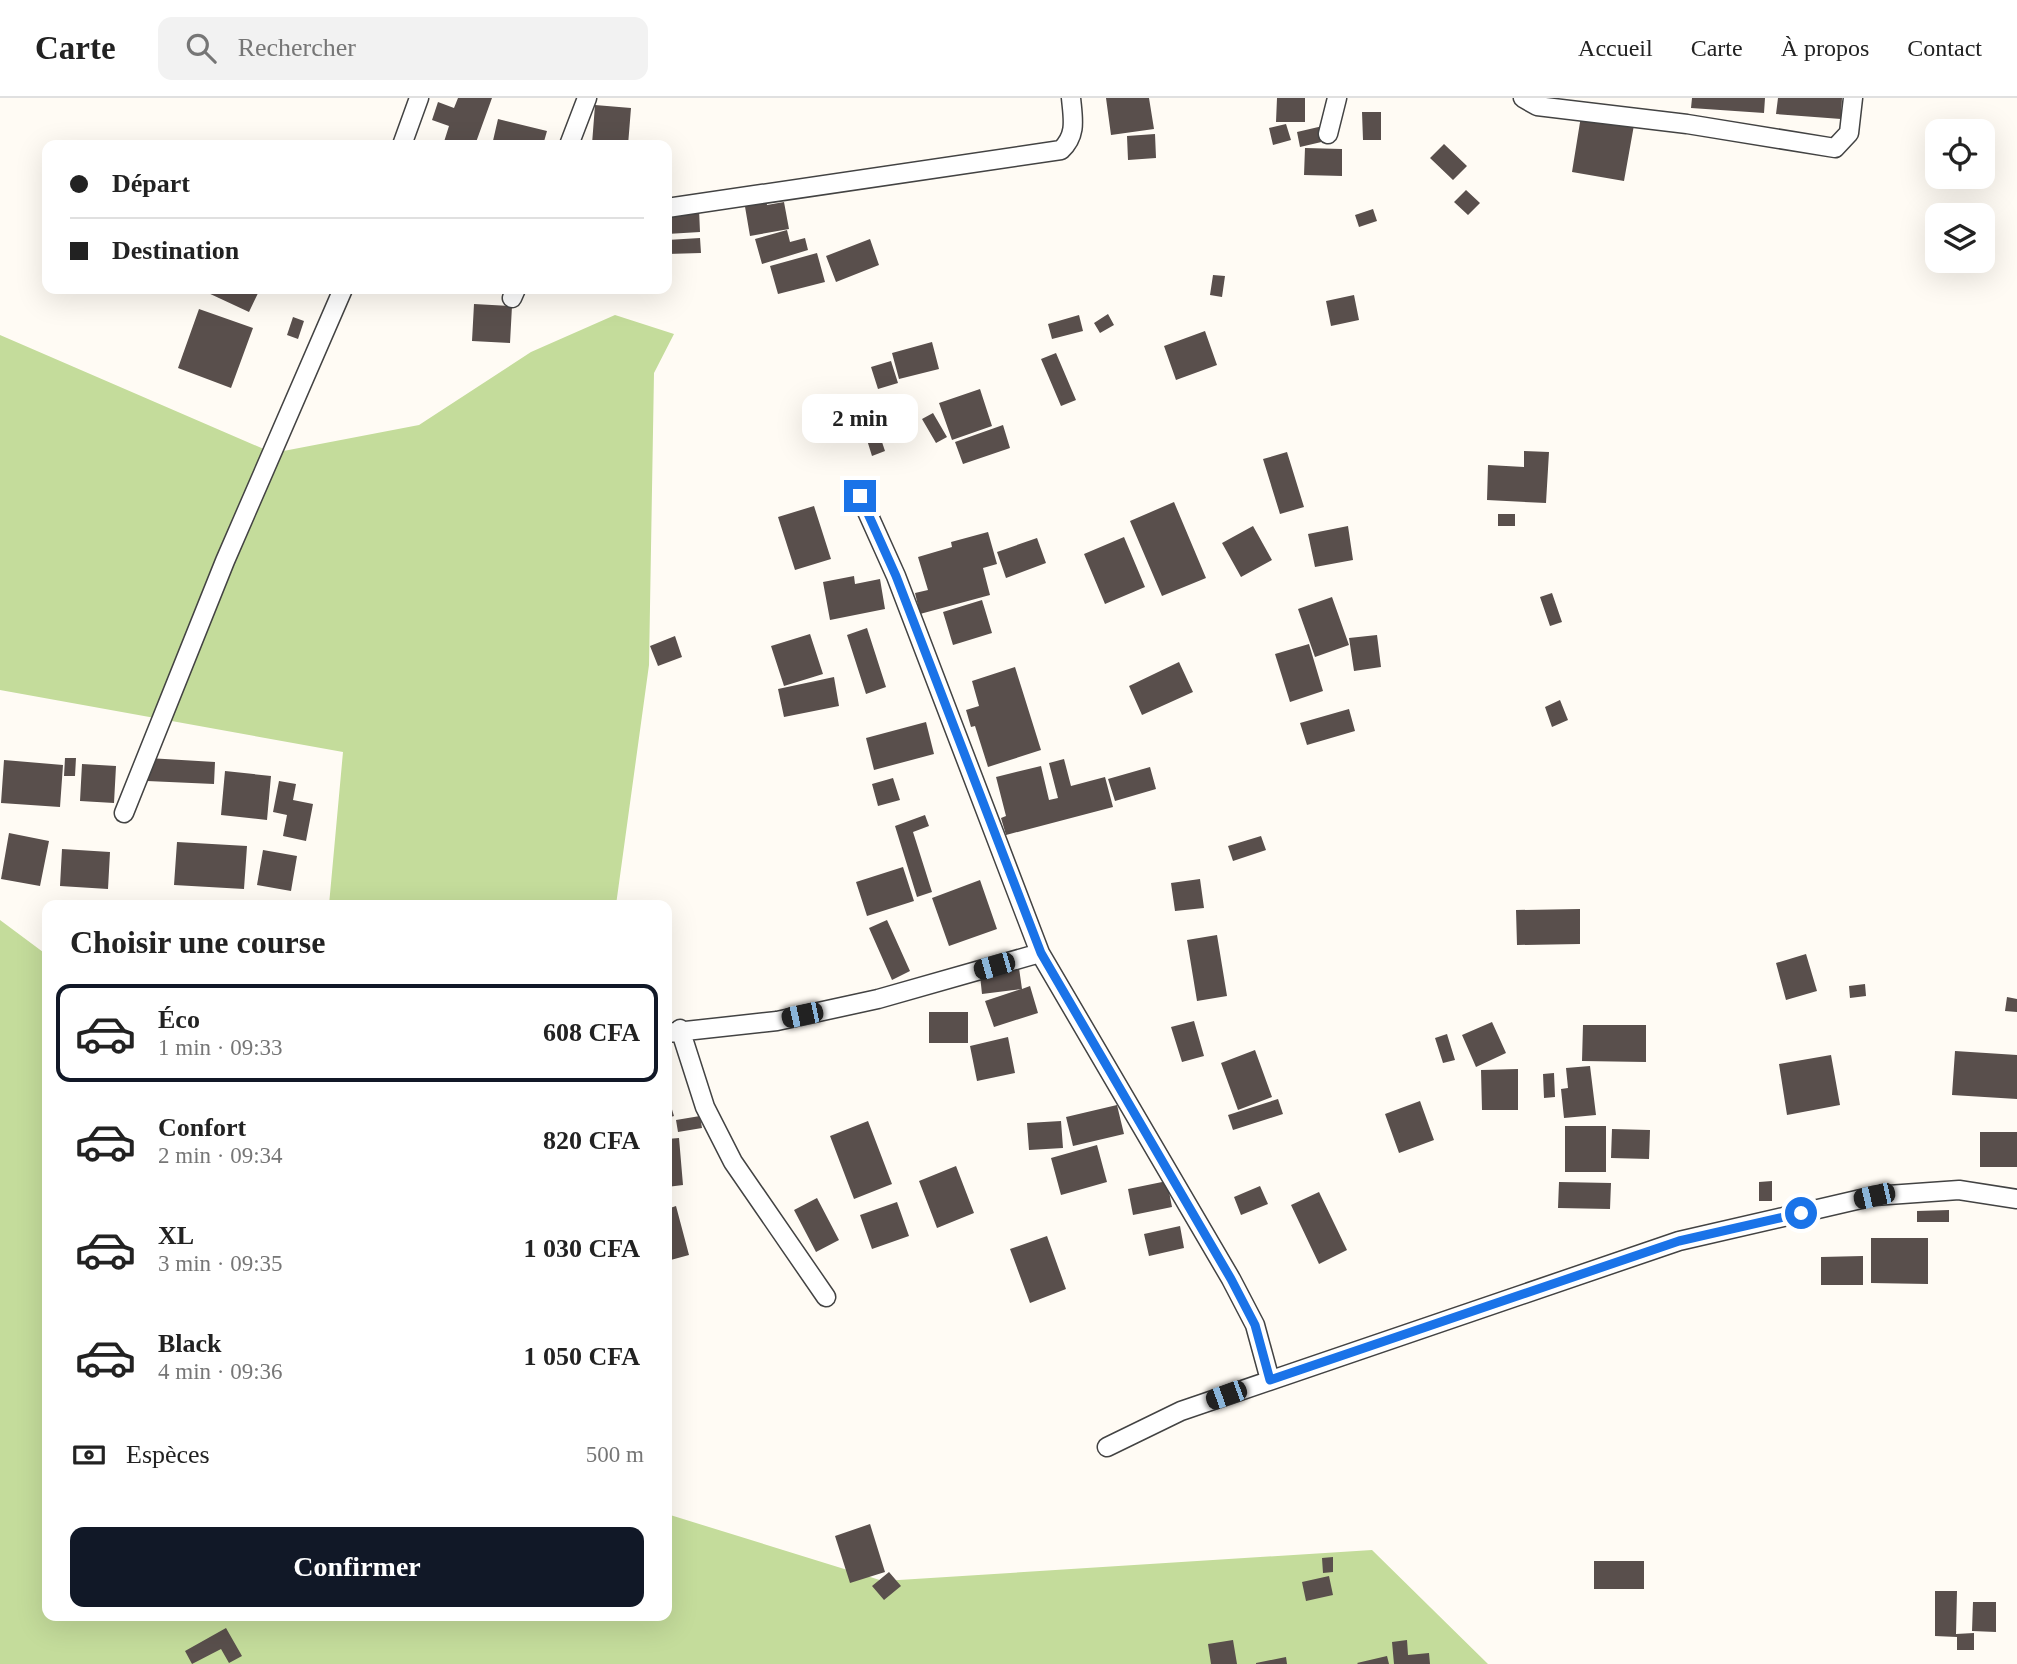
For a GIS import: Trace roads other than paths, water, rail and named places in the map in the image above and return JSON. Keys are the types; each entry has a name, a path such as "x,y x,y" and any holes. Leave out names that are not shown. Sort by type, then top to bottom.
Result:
{"street":[{"path":"404,140 419,98"},
{"path":"571,140 587,98"},
{"path":"672,207 1061,150 1070,142 1074,131 1071,98"},
{"path":"1328,134 1337,98"},
{"path":"1523,98 1537,106 1686,124 1835,148 1849,133 1853,98"},
{"path":"124,813 225,561 342,294"},
{"path":"860,496 901,589 1041,953 1231,1279 1255,1325 1270,1380"},
{"path":"826,1297 733,1162 705,1107 673,1031 776,1021 878,999 1041,953"},
{"path":"1107,1447 1181,1411 1679,1241 1874,1196 1959,1190 2017,1199"}]}
